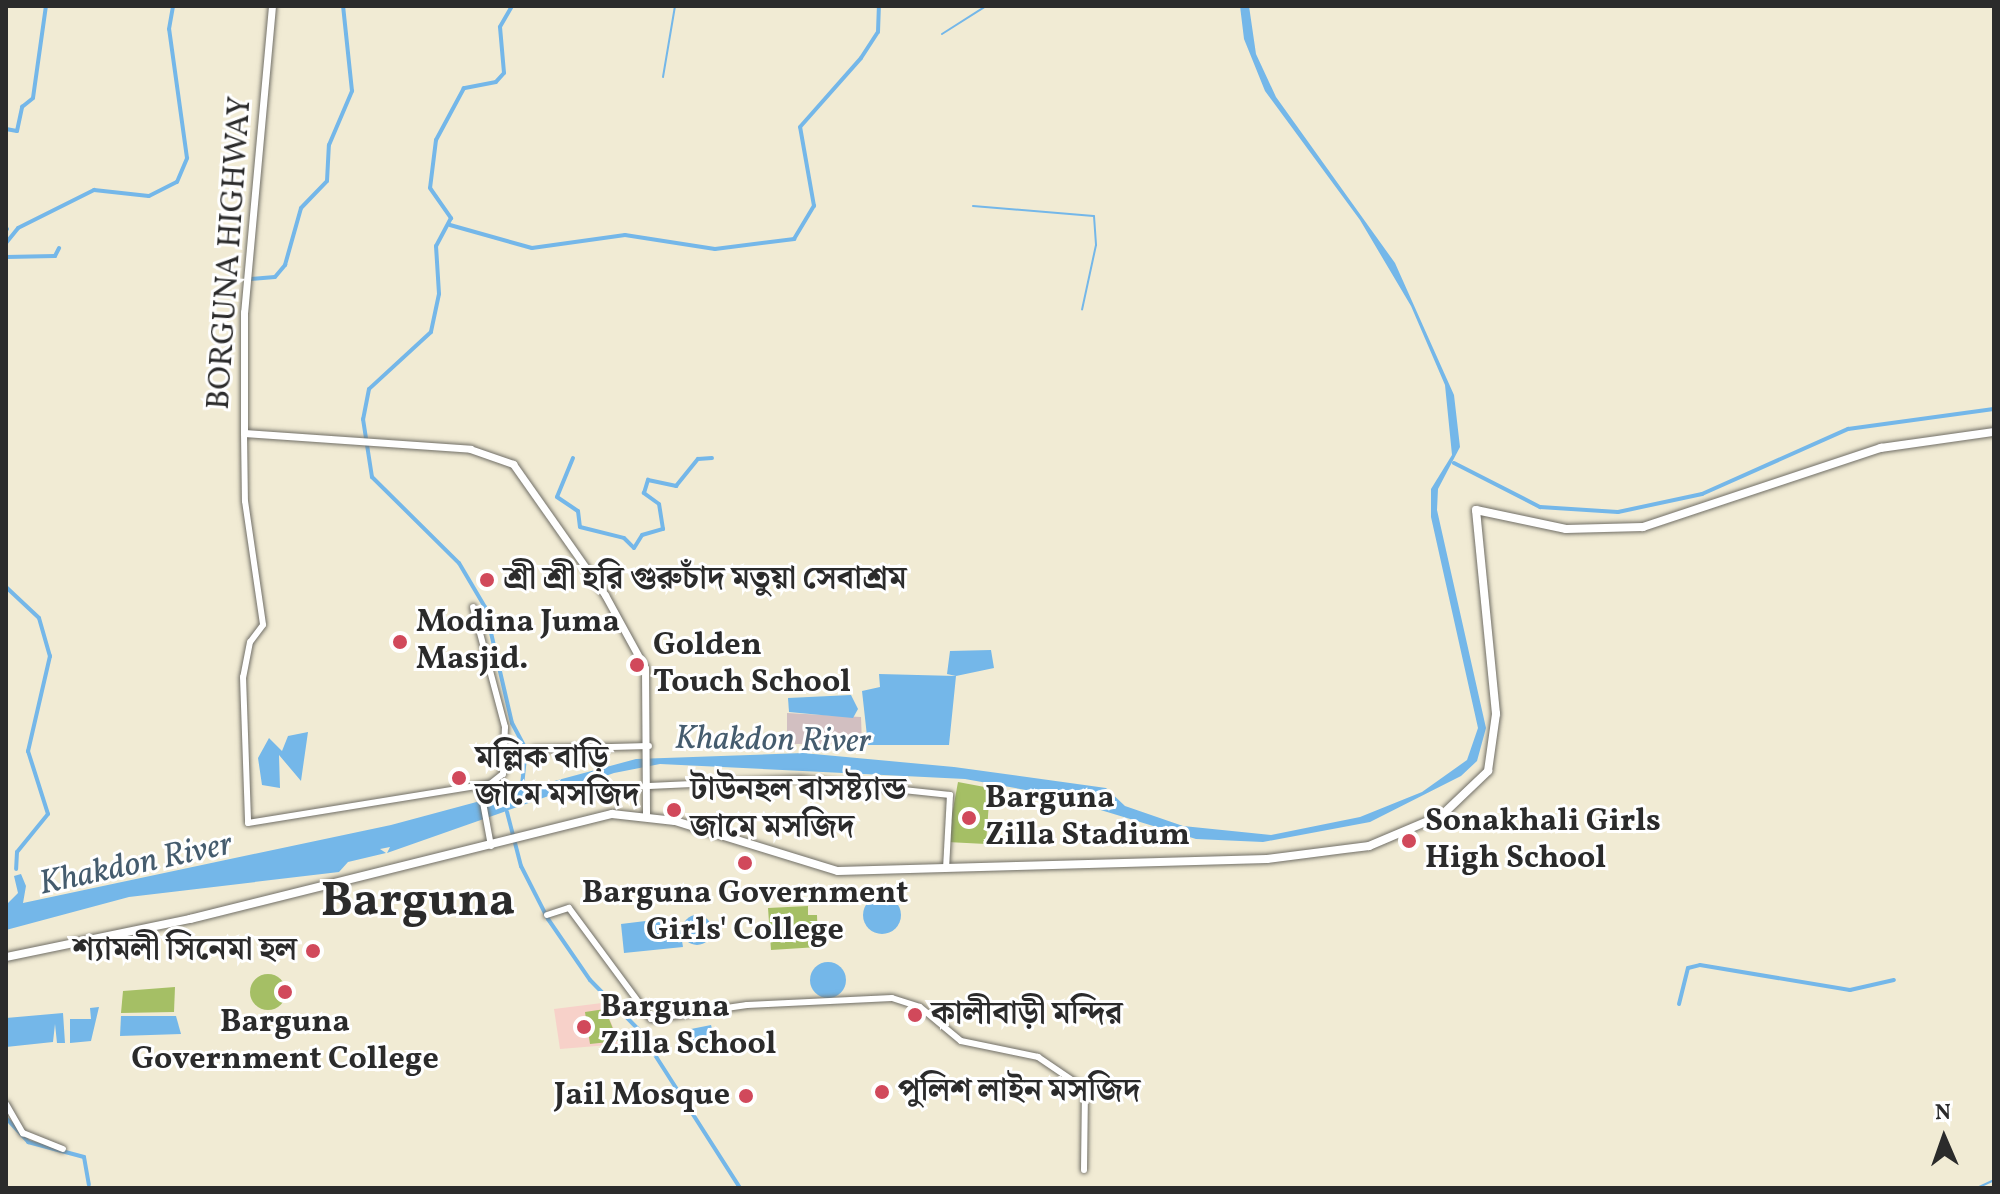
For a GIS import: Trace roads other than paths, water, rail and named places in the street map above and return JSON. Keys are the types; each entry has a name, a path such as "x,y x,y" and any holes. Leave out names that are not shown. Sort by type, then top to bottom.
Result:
{"main road":[{"name":"BORGUNA HIGHWAY","path":"272,6 244,312 244,433 470,449 513,464 639,656 648,681 649,786 646,813"},
{"path":"6,955 499,845 593,817 646,813 822,870 1267,859 1361,848 1401,834 1457,803 1485,776 1491,759 1496,714 1476,510 1566,529 1643,527 1881,448 1994,432"}],"street":[{"path":"244,433 245,501 263,625 250,642 243,677 248,823 480,786 503,774 506,758 473,607"},
{"path":"506,758 525,756 548,748 649,748"},
{"path":"649,786 800,779 950,795 946,868"},
{"path":"480,786 487,826 499,845"},
{"path":"547,915 569,908 651,1018 747,1005 892,998 920,1007 961,1041 1038,1057 1085,1089 1084,1170"},
{"path":"6,1104 23,1133 63,1149"}],"water":[{"path":"1240,6 1249,6 1256,54 1276,97 1395,263 1454,395 1460,447 1438,489 1437,510 1486,728 1477,761 1461,776 1370,822 1263,842 1196,839 1048,794 965,779 660,764 614,773 387,853 390,847 380,849 386,853 348,862 339,872 129,897 6,930 6,905 18,893 14,876 21,874 26,886 23,903 391,825 636,759 803,753 954,767 1106,788 1125,806 1183,826 1271,835 1360,817 1422,792 1467,760 1478,728 1431,517 1431,489 1452,455 1445,385 1411,306 1360,220 1265,91 1244,39"},
{"path":"991,650 994,668 956,676 947,674 950,651"},
{"path":"879,674 956,676 949,745 868,745 862,691 880,687"},
{"path":"851,695 858,709 853,718 789,712 788,698"},
{"path":"308,732 301,781 279,755 280,788 262,785 258,758 269,738 282,751 288,736"},
{"path":"882,896 896,901 901,915 896,929 882,934 868,929 863,915 868,901"},
{"path":"697,915 703,916 711,924 711,936 703,944 697,945 691,944 683,936 682,930 683,924 691,916"},
{"path":"678,917 683,947 624,953 621,924"},
{"path":"828,962 841,967 846,980 841,993 828,998 815,993 810,980 815,967"},
{"path":"99,1007 91,1041 70,1043 70,1019 91,1019 90,1008"},
{"path":"63,1013 65,1043 57,1043 55,1024 53,1042 6,1047 6,1018"},
{"path":"121,1016 176,1016 181,1034 120,1036"},
{"path":"711,1025 716,1043 681,1055 681,1031"}],"waterway":[{"path":"6,129 17,131 22,107 33,98 46,6"},
{"path":"6,243 18,228 94,190 149,196 177,182 187,158 169,29 173,6"},
{"path":"251,279 275,277 285,265 301,208 327,181 329,145 352,91 343,6"},
{"path":"512,6 500,27 504,73 496,82 464,88 436,140 430,188 451,218 436,246 439,294 431,332 369,389 363,419 372,477 459,563 485,607 512,723 526,749 521,794"},
{"path":"663,77 675,6"},
{"path":"450,225 532,248 625,235 715,249 794,239 814,206 800,127 861,58 878,32 879,6"},
{"path":"942,34 986,6"},
{"path":"973,206 1094,216 1096,245 1082,310"},
{"path":"6,257 55,256 59,248"},
{"path":"1454,463 1540,507 1618,512 1702,494 1848,429 1994,409"},
{"path":"573,458 557,497 578,511 580,527 624,538 634,548 642,535 663,529 659,504 644,493 648,480 676,486 698,459 712,458"},
{"path":"6,587 39,618 50,656 28,751 48,814 17,852 16,869"},
{"path":"507,812 521,866 548,919 590,980 639,1030 740,1188"},
{"path":"1679,1004 1688,968 1700,965 1850,990 1894,980"},
{"path":"6,1118 28,1142 84,1157 89,1185"},
{"path":"1977,1188 1994,1180"}],"place":[{"name":"শ্রী শ্রী হরি গুরুচাঁদ মতুয়া সেবাশ্রম","path":"487,580"},
{"name":"Modina Juma Masjid.","path":"400,642"},
{"name":"Golden Touch School","path":"637,665"},
{"name":"মল্লিক বাড়ি জামে মসজিদ","path":"459,778"},
{"name":"টাউনহল বাসষ্ট্যান্ড জামে মসজিদ","path":"674,810"},
{"name":"Barguna Zilla Stadium","path":"969,818"},
{"name":"Sonakhali Girls High School","path":"1409,841"},
{"name":"Barguna Government Girls' College","path":"745,863"},
{"name":"শ্যামলী সিনেমা হল","path":"313,951"},
{"name":"Barguna Government College","path":"285,992"},
{"name":"কালীবাড়ী মন্দির","path":"915,1015"},
{"name":"Barguna Zilla School","path":"584,1027"},
{"name":"পুলিশ লাইন মসজিদ","path":"882,1092"},
{"name":"Jail Mosque","path":"746,1096"}],"district":[{"name":"Barguna","path":"418,903"}],"water label":[{"name":"Khakdon River","path":"773,741"},
{"name":"Khakdon River","path":"136,865"}]}
